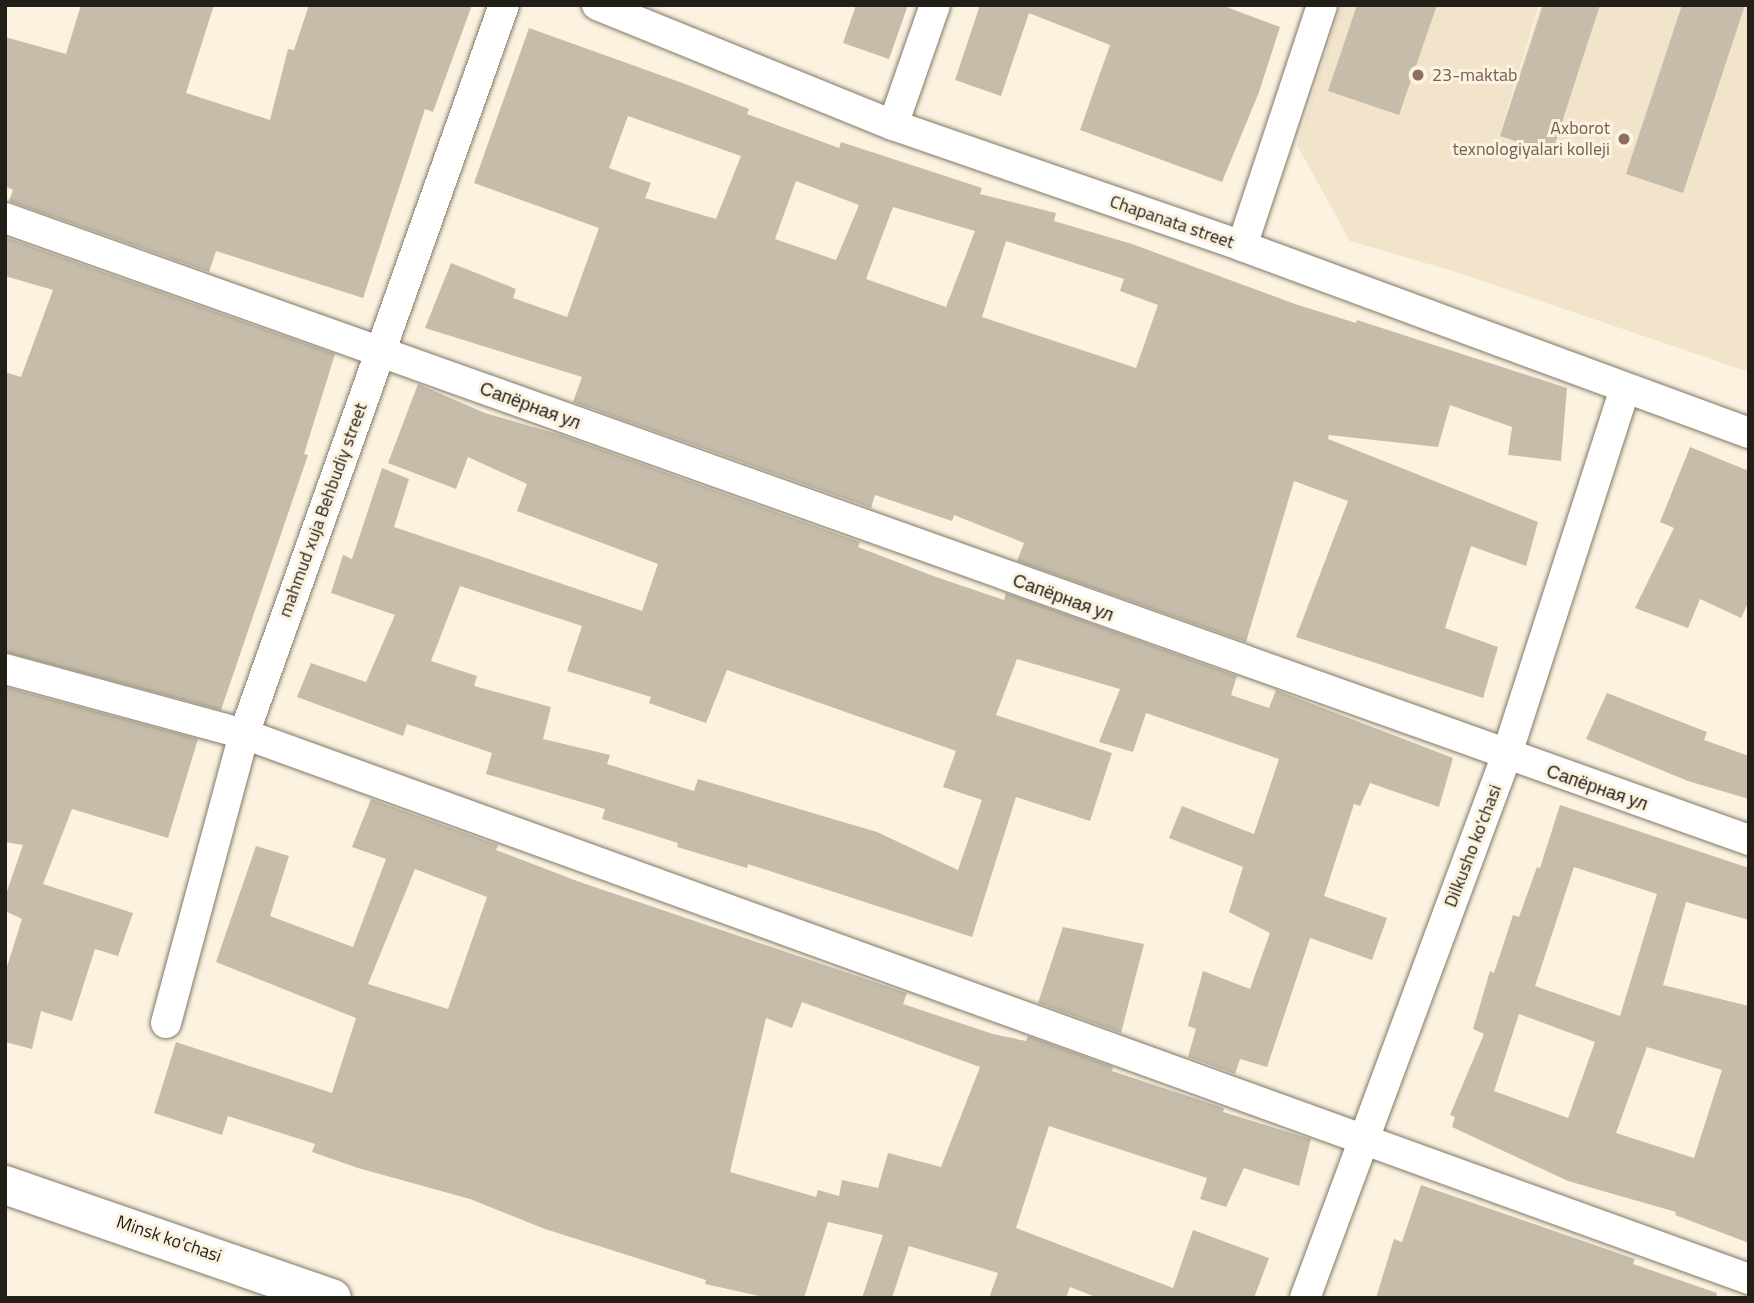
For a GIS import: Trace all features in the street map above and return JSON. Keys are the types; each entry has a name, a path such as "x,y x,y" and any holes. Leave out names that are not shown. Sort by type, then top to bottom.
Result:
{"street":[{"name":"mahmud xuja Behbudiy street","path":"166,1023 244,734 504,5"},
{"name":"Chapanata street","path":"597,5 893,125 1242,246 1749,433"},
{"path":"893,125 935,5"},
{"path":"1242,246 1322,5"},
{"name":"Сапёрная ул","path":"5,218 1506,757 1749,840"},
{"name":"Dilkusho ko'chasi","path":"1305,1298 1506,757 1625,389"},
{"path":"5,669 244,734 1361,1142 1749,1279"},
{"name":"Minsk ko'chasi","path":"5,1185 332,1298"}],"shaded area":[{"name":"Axborot texnologiyalari kolleji","path":"1341,5 1539,5 1498,139 1541,5 1749,5 1749,372 1456,272 1350,241 1297,145"}],"building":[{"path":"81,5 214,5 186,93 270,120 288,49 294,50 309,5 472,5 433,112 425,109 363,298 216,251 209,272 9,201 13,190 5,186 5,37 66,54"},
{"path":"856,5 908,5 889,59 843,43"},
{"path":"980,5 1221,5 1280,27 1259,92 1222,182 1080,130 1110,45 1029,13 1001,96 955,80"},
{"path":"1357,5 1437,5 1399,115 1328,91"},
{"path":"1543,5 1600,5 1552,153 1500,136"},
{"path":"1682,5 1745,5 1683,193 1626,174"},
{"path":"529,28 688,85 749,109 747,114 839,148 841,142 982,188 980,194 1056,213 1054,221 1132,244 1298,305 1356,323 1357,320 1567,388 1561,461 1508,455 1512,427 1450,405 1438,447 1329,435 1328,439 1538,522 1526,566 1471,546 1445,628 1498,647 1483,698 1296,637 1348,501 1294,481 1246,642 1017,561 1024,543 954,515 952,521 875,495 871,508 573,402 582,377 425,328 451,263 516,289 513,298 567,317 599,228 474,183","holes":["628,116 741,156 716,219 645,198 651,183 609,168","796,181 859,205 836,260 775,239","893,207 975,231 946,307 866,279","1006,241 1124,279 1120,291 1158,305 1136,368 982,317"]},
{"path":"5,237 335,354 304,454 308,455 221,710 5,652 5,372 21,377 53,290 5,276"},
{"path":"418,384 485,413 561,435 860,542 858,547 936,577 1004,600 1006,593 1237,676 1231,695 1269,708 1276,690 1453,758 1439,807 1370,783 1360,806 1354,804 1324,896 1387,918 1372,960 1310,938 1267,1067 1240,1059 1235,1074 1188,1057 1196,1029 1188,1026 1203,971 1250,989 1270,933 1229,912 1243,867 1169,838 1182,806 1254,834 1279,759 1146,713 1133,752 1099,742 1120,689 1017,659 996,715 1112,753 1090,821 1016,797 972,937 748,864 747,868 677,847 678,843 602,819 605,809 486,774 492,753 407,724 403,736 297,697 311,663 366,682 395,615 331,593 343,555 352,559 382,468 409,479 394,527 642,611 658,564 517,511 527,484 468,457 456,489 388,463","holes":["460,586 582,626 567,671 651,697 649,703 706,723 727,670 956,751 943,787 982,800 958,870 877,832 698,779 694,791 607,764 610,755 543,739 551,707 474,686 477,676 431,661"]},
{"path":"1690,447 1749,471 1749,601 1741,618 1700,599 1688,628 1635,608 1674,528 1660,522"},
{"path":"5,687 198,739 168,838 72,809 43,884 133,913 118,956 95,949 72,1021 41,1011 32,1049 5,1042 5,973 22,919 5,911 5,897 23,845 5,842"},
{"path":"1607,693 1707,732 1704,740 1749,756 1749,799 1688,781 1586,739"},
{"path":"371,799 498,845 496,850 577,881 907,993 903,1004 993,1034 1026,1041 1028,1036 1113,1067 1112,1071 1224,1108 1223,1112 1311,1139 1299,1186 1244,1168 1226,1207 1200,1199 1207,1178 1049,1126 1016,1228 1173,1288 1193,1230 1269,1258 1254,1298 1098,1298 1070,1287 1066,1298 989,1298 998,1273 909,1246 892,1298 862,1298 883,1235 828,1222 804,1298 769,1298 705,1284 706,1280 545,1229 470,1199 358,1168 312,1152 315,1144 228,1116 222,1135 154,1113 176,1042 332,1093 356,1018 216,962 256,846 289,856 270,916 353,947 386,859 352,847","holes":["415,869 487,897 448,1009 368,984","802,1002 980,1067 941,1167 888,1153 878,1188 842,1180 839,1196 818,1190 816,1197 730,1172 766,1018 792,1028"]},
{"path":"1560,805 1749,868 1749,920 1686,902 1663,985 1749,1006 1749,1243 1675,1215 1676,1212 1568,1181 1452,1127 1455,1117 1450,1115 1484,1034 1473,1029 1490,971 1494,973 1513,915 1519,917 1537,867 1540,868","holes":["1574,867 1657,894 1620,1016 1535,986","1519,1014 1595,1042 1568,1118 1494,1091","1647,1047 1722,1070 1694,1158 1616,1133"]},
{"path":"1063,927 1144,944 1121,1033 1038,1003"},
{"path":"1421,1185 1635,1259 1633,1264 1717,1293 1716,1298 1376,1298 1394,1239 1402,1242"}],"place":[{"name":"23-maktab","path":"1418,75"},
{"name":"Axborot texnologiyalari kolleji","path":"1624,139"}]}
